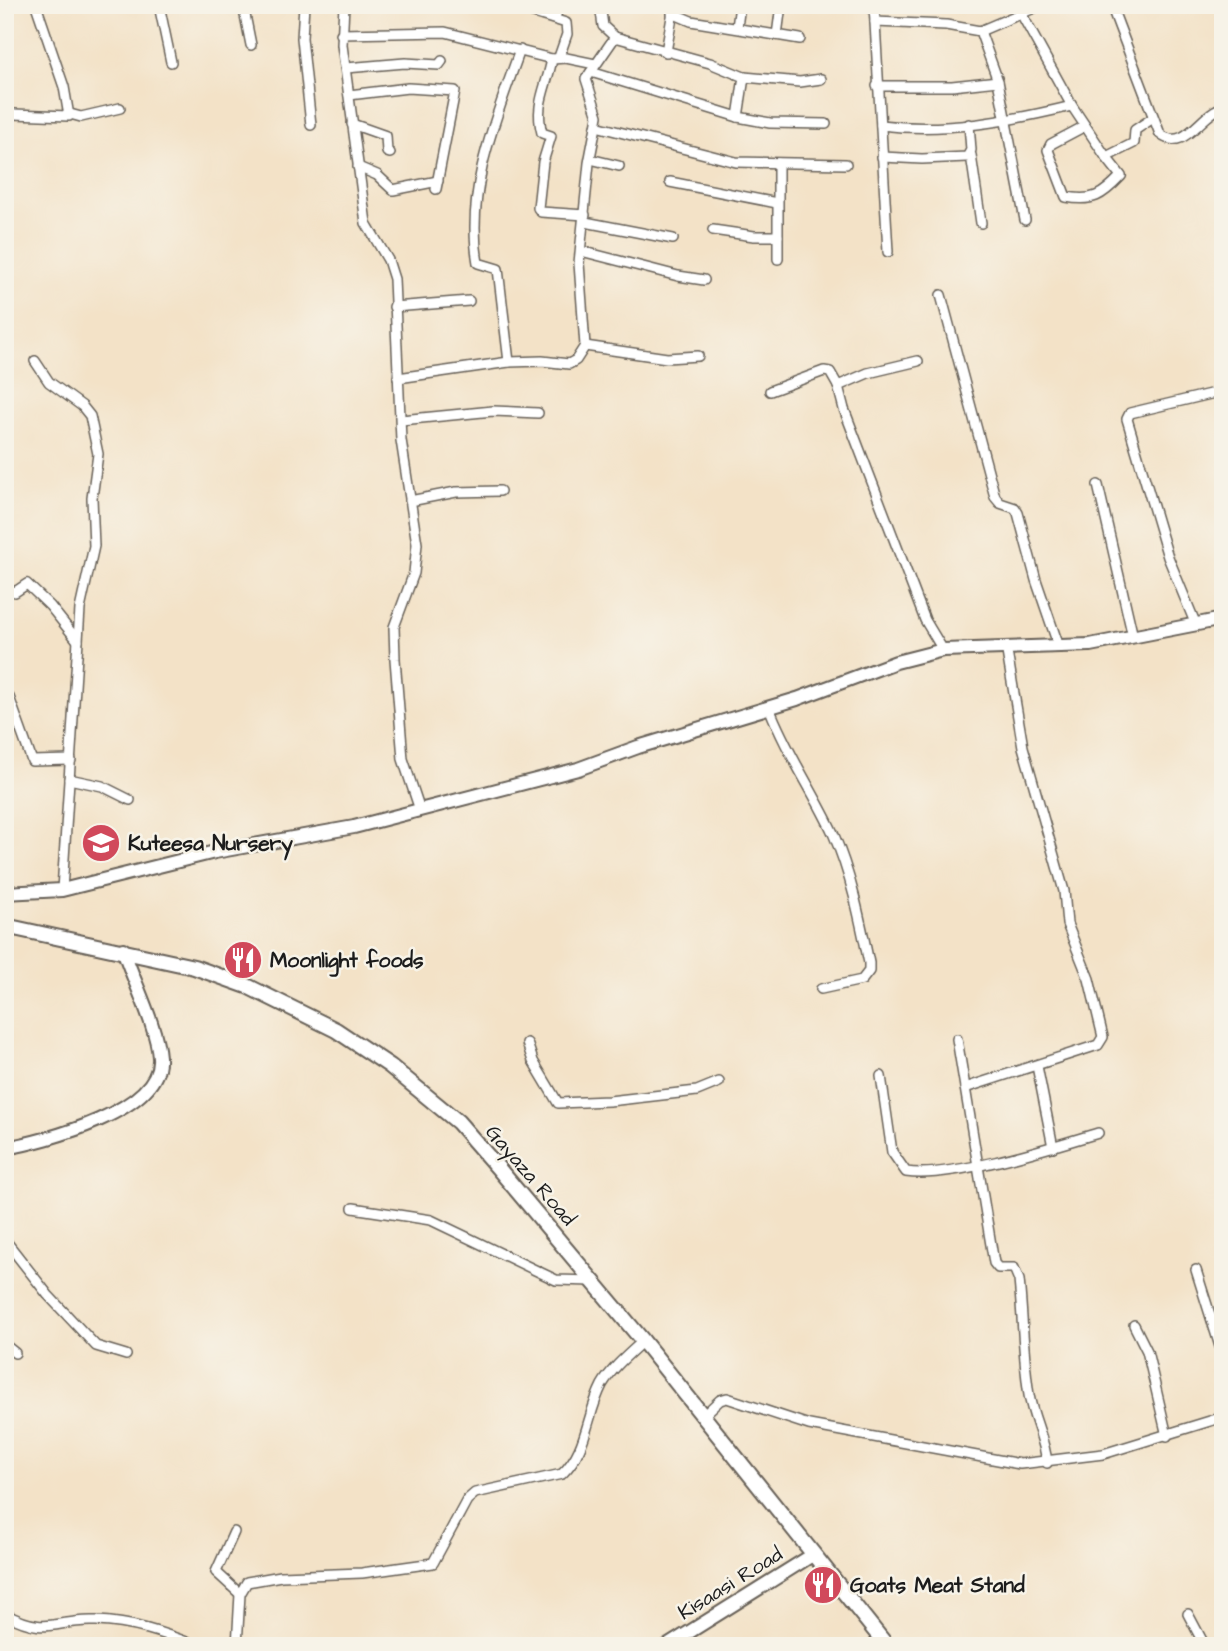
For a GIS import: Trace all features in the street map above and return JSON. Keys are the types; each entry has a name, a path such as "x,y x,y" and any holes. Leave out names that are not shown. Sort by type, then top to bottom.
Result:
{"main road":[{"name":"Gayaza Road","path":"5,926 123,949 194,967 257,989 336,1030 390,1066 457,1122 643,1340 887,1646"}],"street":[{"path":"13,114 68,118 69,114 64,87 36,5"},
{"path":"159,5 171,62"},
{"path":"243,5 251,45"},
{"path":"304,5 302,38 311,125"},
{"path":"344,5 341,34 366,223 392,268 401,420 416,558 414,573 394,627 395,659 403,759 420,810"},
{"path":"508,5 532,8 567,26 548,83 539,98 542,133 551,136 541,170 538,208 541,212 585,218 673,239"},
{"path":"555,18 559,5"},
{"path":"600,5 603,26 615,37 710,63 744,77 800,82 821,79"},
{"path":"737,27 740,5"},
{"path":"777,35 781,5"},
{"path":"874,5 888,252"},
{"path":"875,22 946,25 980,31 1041,5"},
{"path":"1111,5 1160,134 1170,141 1179,140 1210,113 1223,107"},
{"path":"666,52 673,9 691,21 800,39"},
{"path":"1022,15 1072,106 1086,126 1106,157 1121,176 1107,190 1087,201 1066,197 1048,150 1051,144 1086,126"},
{"path":"980,31 998,81 1025,220"},
{"path":"341,34 445,32 593,68 738,117 784,124 826,124"},
{"path":"398,378 509,362 569,364 576,360 585,346 581,251 597,104 586,85 593,68 615,37"},
{"path":"509,362 498,269 478,263 474,207 498,113 520,50"},
{"path":"346,68 405,63 439,65 442,61"},
{"path":"738,117 744,77"},
{"path":"877,86 952,86 998,81"},
{"path":"349,95 408,88 455,91 437,185 393,190 377,175 358,167"},
{"path":"881,125 904,128 1007,122 1072,106"},
{"path":"69,114 81,117 120,108"},
{"path":"1106,157 1134,144 1135,130 1153,118"},
{"path":"352,124 386,136 387,152 390,153"},
{"path":"969,124 981,223"},
{"path":"596,125 736,162 846,164"},
{"path":"882,157 922,159 971,155"},
{"path":"590,159 619,166"},
{"path":"778,163 778,259"},
{"path":"670,182 777,203"},
{"path":"713,230 754,236 778,236"},
{"path":"581,251 704,280"},
{"path":"941,295 995,497 1000,503 1015,508 1018,513 1036,580 1059,647"},
{"path":"394,307 469,301"},
{"path":"585,346 667,358 698,356"},
{"path":"35,361 49,382 82,406 90,416 98,454 92,498 94,546 81,592 62,890"},
{"path":"838,386 868,373 918,361"},
{"path":"770,391 824,371 830,372 838,386 844,409 925,620 943,650"},
{"path":"1196,625 1168,557 1127,419 1130,413 1153,405 1223,391"},
{"path":"401,420 494,411 538,413"},
{"path":"1098,485 1133,637"},
{"path":"410,501 456,492 500,491"},
{"path":"7,589 15,592 27,584 50,606 78,641"},
{"path":"5,893 62,890 178,860 354,827 420,810 578,769 638,747 769,707 896,662 943,650 1006,646 1059,647 1133,637 1223,619"},
{"path":"965,1088 1098,1045 1103,1037 1089,979 1067,924 1064,891 1023,747 1006,646"},
{"path":"9,697 32,761 71,760"},
{"path":"769,707 780,736 833,834 858,909 869,963 869,971 862,980 821,989"},
{"path":"69,779 102,786 130,800"},
{"path":"5,1148 40,1141 104,1117 128,1105 154,1079 159,1068 157,1047 123,949"},
{"path":"957,1039 995,1266 1014,1268 1019,1280 1028,1390 1034,1421 1045,1444 1047,1462"},
{"path":"527,1042 533,1061 558,1102 609,1101 697,1091 719,1083"},
{"path":"1037,1066 1053,1147"},
{"path":"881,1076 892,1152 906,1171 916,1173 978,1164 1053,1147 1098,1133"},
{"path":"353,1208 431,1220 556,1280 593,1281"},
{"path":"5,1240 48,1295 96,1346 126,1355"},
{"path":"1196,1270 1223,1356"},
{"path":"1134,1325 1151,1364 1167,1436"},
{"path":"237,1646 240,1594 247,1582 281,1576 362,1573 433,1563 467,1500 475,1493 555,1477 569,1468 583,1447 602,1386 614,1369 643,1340"},
{"path":"5,1345 15,1353"},
{"path":"703,1416 720,1400 727,1398 809,1426 1020,1464 1103,1454 1223,1417"},
{"path":"234,1532 216,1572 240,1594"},
{"name":"Kisaasi Road","path":"667,1646 814,1553"},
{"path":"5,1614 41,1628 83,1621 131,1624 197,1646"},
{"path":"1188,1614 1205,1646"}],"place":[{"name":"Kuteesa Nursery","path":"101,843"},
{"name":"Moonlight foods","path":"243,960"},
{"name":"Goats Meat Stand","path":"823,1585"}]}
